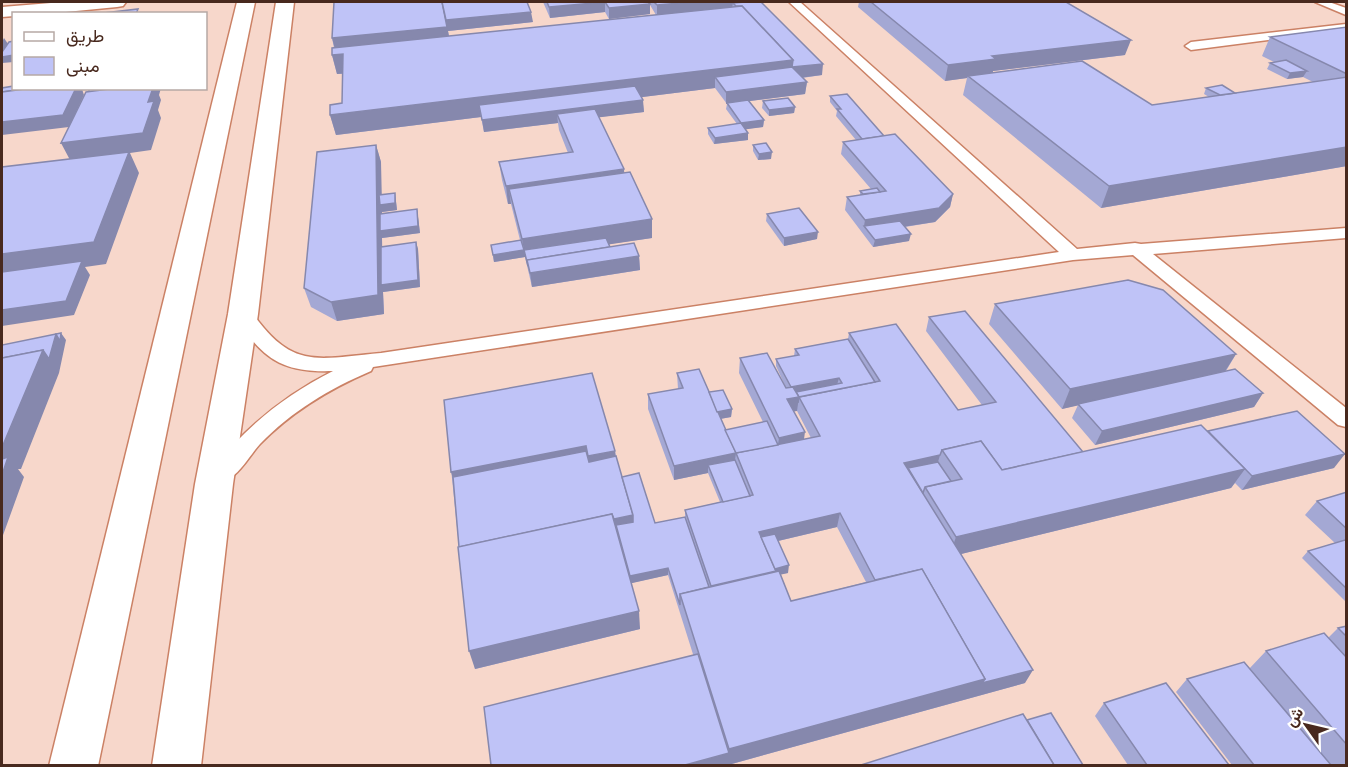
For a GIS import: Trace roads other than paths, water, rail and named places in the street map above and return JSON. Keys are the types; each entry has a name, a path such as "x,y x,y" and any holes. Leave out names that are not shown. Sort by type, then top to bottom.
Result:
{"main road":[{"path":"2,12 117,2"},
{"path":"73,765 243,2"},
{"path":"177,765 213,484 243,314 283,2"}],"lane":[{"path":"794,2 1073,255"},
{"path":"1320,2 1347,12"},
{"path":"1191,46 1347,27"},
{"path":"243,314 262,341 274,352 292,360 316,364 381,360 1073,255 1347,232"},
{"path":"1135,248 1347,418"},
{"path":"213,484 239,450 271,419 308,393 346,373 381,360"}]}
